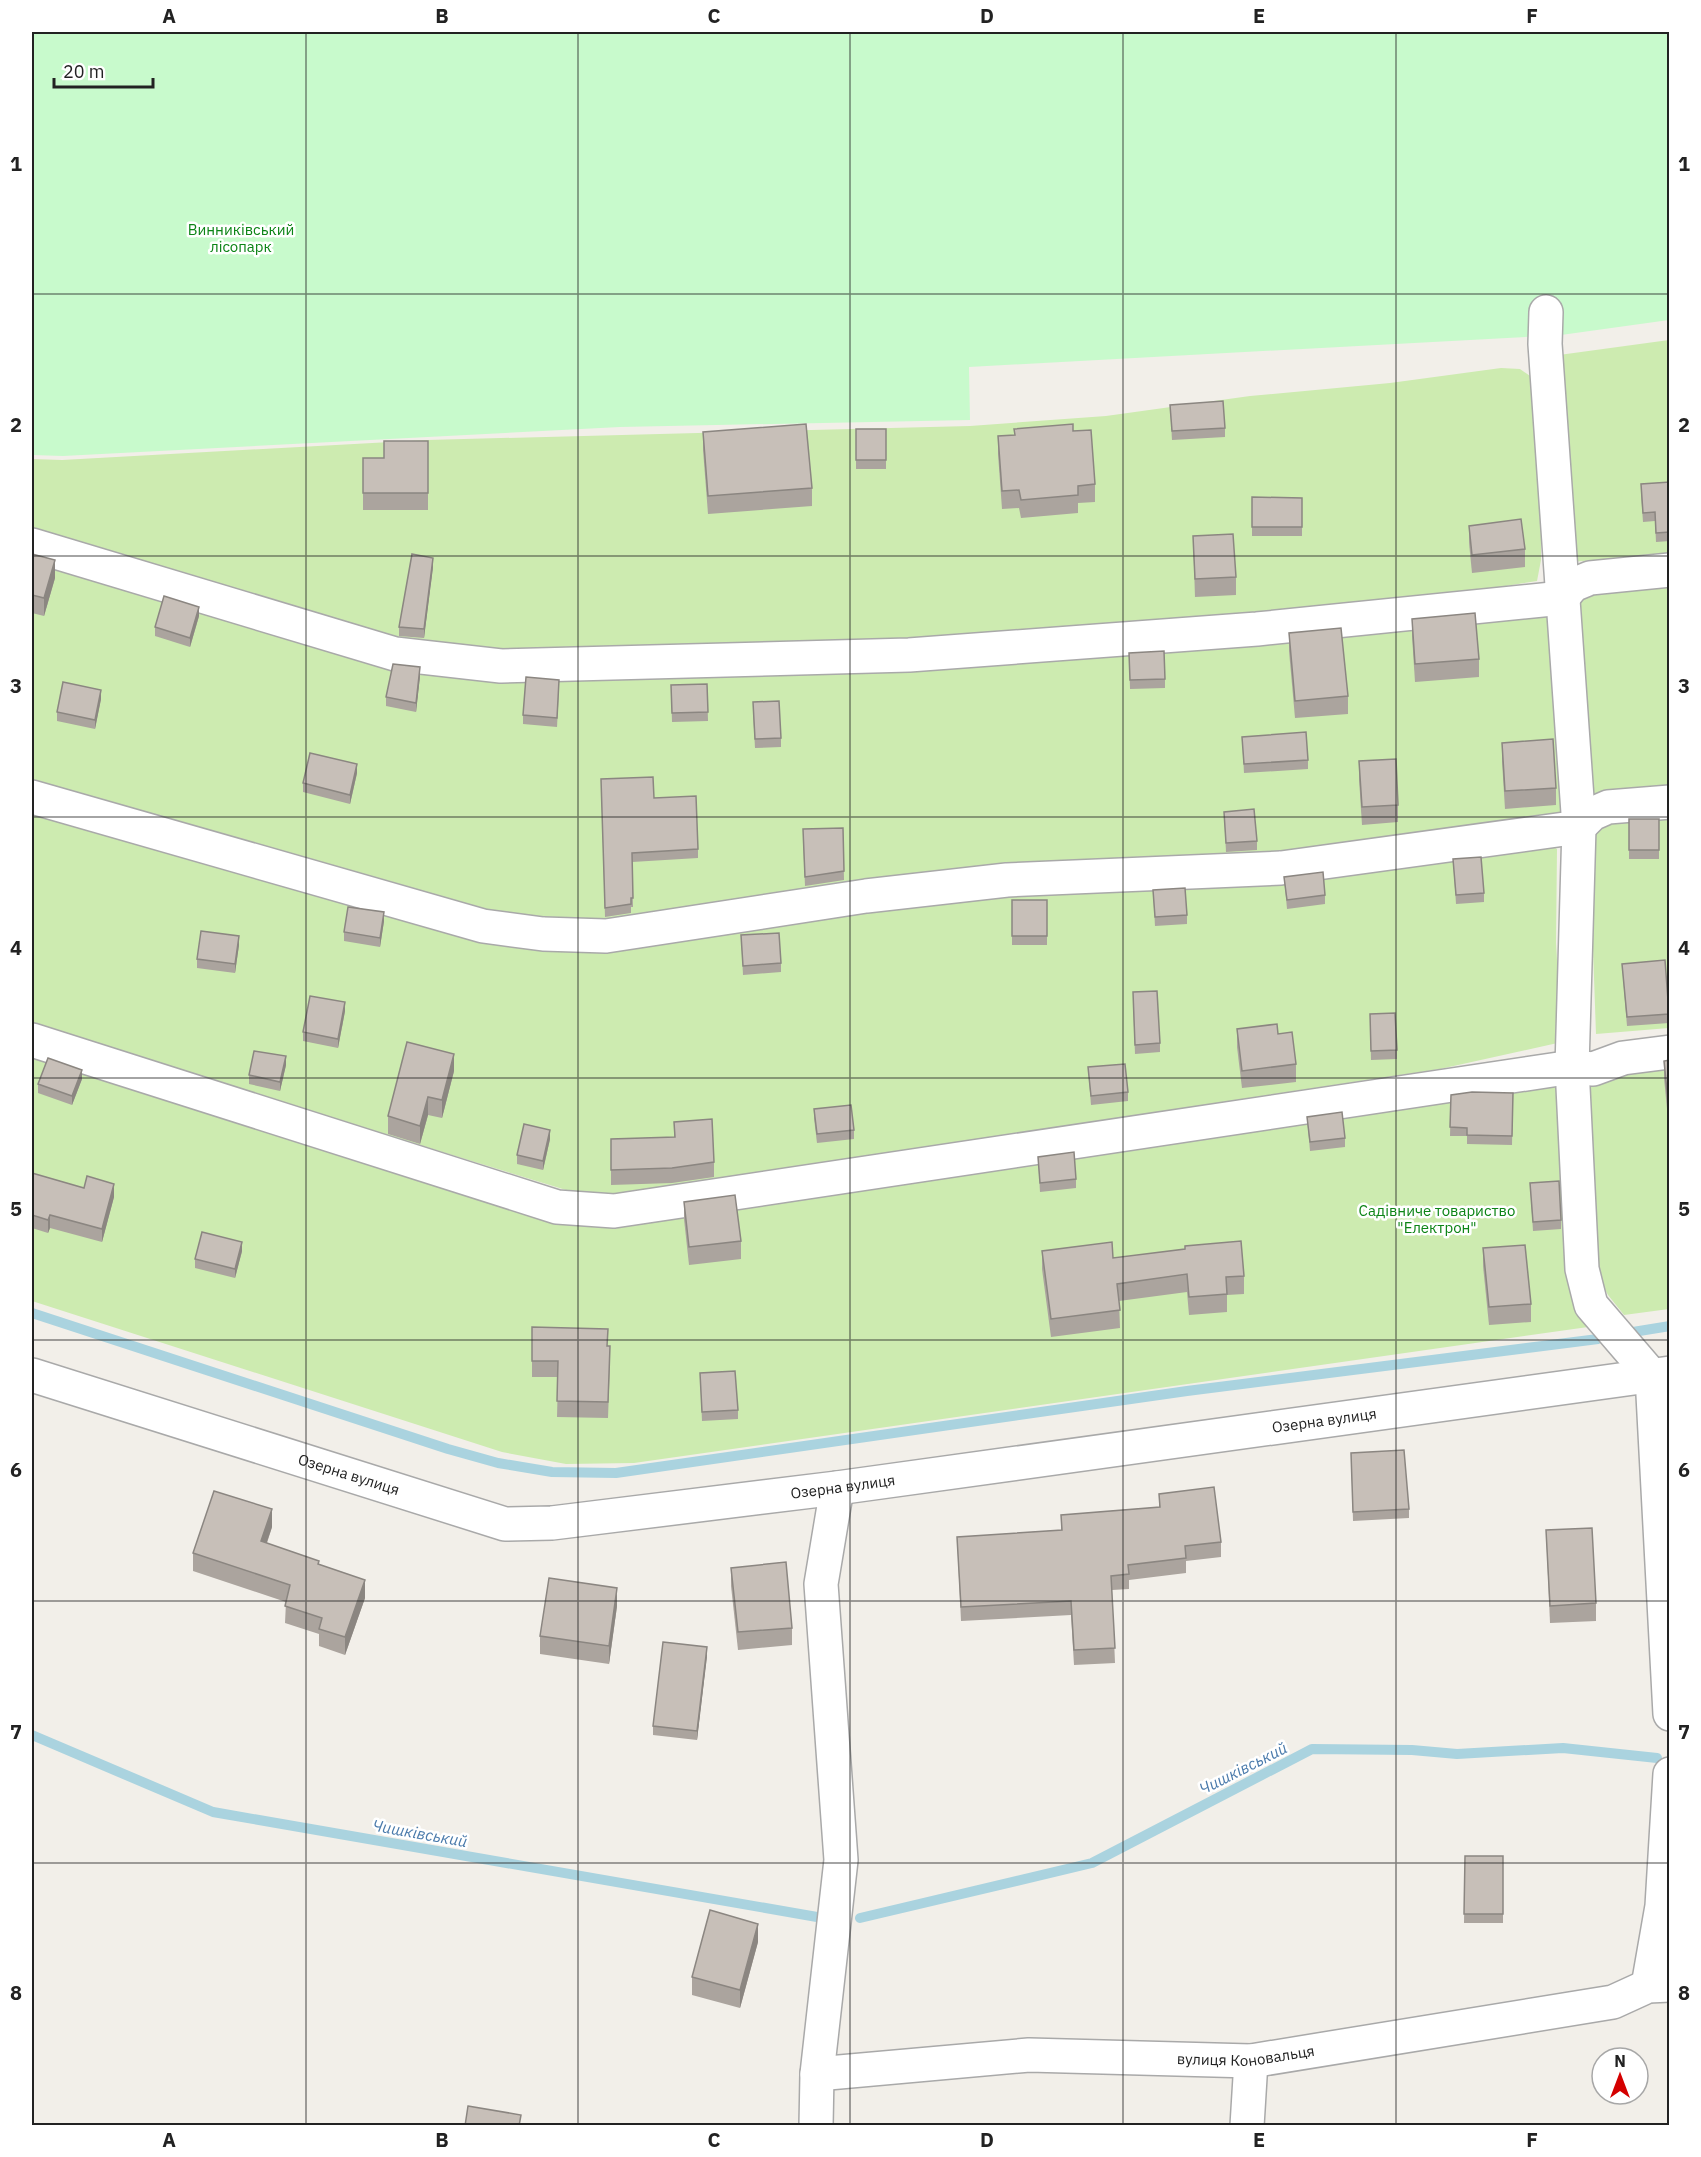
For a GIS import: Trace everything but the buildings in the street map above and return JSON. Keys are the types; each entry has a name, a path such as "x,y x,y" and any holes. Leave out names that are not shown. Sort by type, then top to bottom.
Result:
{"street":[{"path":"1546,312 1545,344 1579,827 1572,1067 1582,1269 1591,1305 1661,1374 1670,1714"},
{"path":"32,545 395,654 501,666 909,655 1257,629 1562,598 1573,585 1590,578 1670,570"},
{"path":"32,797 483,926 543,934 606,936 866,896 1007,880 1281,868 1579,827 1592,814 1608,807 1670,802"},
{"path":"32,1040 557,1207 614,1211 1572,1067 1593,1069 1623,1058 1670,1052"},
{"name":"Озерна вулиця","path":"32,1376 505,1524 552,1523 837,1488 1661,1374"},
{"path":"816,2126 817,2074 841,1860 821,1584 837,1488"},
{"path":"1659,1986 1670,1774"},
{"name":"вулиця Коновальця","path":"817,2074 1029,2055 1251,2061 1613,2002 1659,1986"},
{"path":"1246,2126 1251,2061"}],"green space":[{"name":"Винниківський лісопарк","path":"32,32 1669,32 1669,320 1561,335 969,367 970,420 620,427 63,456 32,455"},
{"path":"1669,340 1669,554 1571,562 1559,355"},
{"path":"1501,368 1520,369 1533,378 1541,476 1541,560 1537,581 1411,601 830,647 506,657 393,643 32,534 32,459 62,460 427,440 970,426 1106,416 1250,396 1390,383"},
{"path":"32,557 504,676 1546,608 1563,816 1420,842 605,927 483,917 32,785"},
{"path":"1669,582 1669,791 1587,797 1573,610 1583,593"},
{"path":"32,803 485,934 860,904 1543,840 1557,849 1556,943 1562,1042 1440,1069 592,1198 32,1026"},
{"path":"1669,814 1669,1028 1596,1034 1589,835 1610,819"},
{"name":"Садівниче товариство \"Електрон\"","path":"32,1050 556,1219 1550,1082 1562,1095 1566,1178 1566,1273 1574,1301 1588,1327 634,1463 566,1464 502,1452 32,1301"},
{"path":"1669,1064 1669,1309 1624,1315 1608,1295 1594,1269 1585,1092 1604,1074"}],"waterway":[{"path":"32,1313 448,1449 498,1463 552,1472 616,1473 1187,1391 1598,1339"},
{"path":"1633,1332 1670,1326"},
{"name":"Чишківський","path":"32,1735 213,1812 817,1917"},
{"name":"Чишківський","path":"860,1918 1092,1863 1312,1749 1412,1750 1457,1754 1563,1748 1657,1758"}]}
